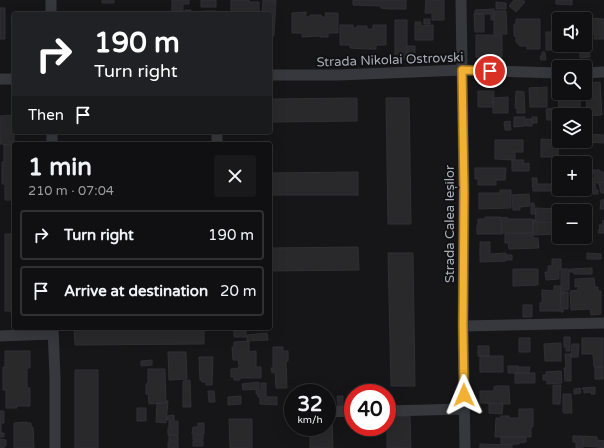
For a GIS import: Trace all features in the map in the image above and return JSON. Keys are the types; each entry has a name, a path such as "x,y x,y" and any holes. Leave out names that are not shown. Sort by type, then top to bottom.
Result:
{"street":[{"path":"51,0 51,12"},
{"name":"Strada Calea Ieșilor","path":"461,0 464,192 463,326 465,448"},
{"name":"Strada Nikolai Ostrovski","path":"272,75 339,75 462,70 552,73"},
{"path":"592,73 604,72"},
{"path":"0,79 12,78"},
{"path":"463,326 604,323"},
{"path":"0,336 53,331 55,377 54,448"},
{"path":"396,411 464,409"}],"building":[{"path":"102,0 114,0 114,3 102,3"},
{"path":"172,0 189,0 189,4 183,4 183,11 172,11"},
{"path":"201,0 216,0 216,7 201,7"},
{"path":"231,0 249,0 249,2 259,2 259,12 231,12"},
{"path":"263,0 276,0 274,36 272,36 272,12 262,12"},
{"path":"353,0 406,0 406,9 389,9 381,8 381,6 353,5"},
{"path":"426,0 444,0 444,20 432,20 432,13 425,13"},
{"path":"514,0 523,0 525,2 516,12 509,6"},
{"path":"556,0 572,0 572,5 556,4"},
{"path":"496,2 506,3 506,9 496,9"},
{"path":"0,8 5,8 5,39 0,39"},
{"path":"494,9 494,20 491,20 491,14 475,14 475,10"},
{"path":"185,10 191,10 191,12 185,12"},
{"path":"216,11 216,12 204,12"},
{"path":"494,11 506,11 507,34 494,34"},
{"path":"306,12 306,17 310,17 310,15 321,15 321,17 326,17 325,13 338,13 338,33 328,33 328,37 302,37 302,33 292,33 292,13"},
{"path":"474,14 484,14 484,32 475,32"},
{"path":"592,18 604,19 604,39 594,39 595,34 592,34"},
{"path":"424,19 430,19 430,24 424,24"},
{"path":"516,19 540,19 540,49 527,49 527,46 520,46 516,42 516,36 514,36 514,24 516,24"},
{"path":"395,20 407,20 407,59 395,59"},
{"path":"415,22 421,22 421,26 433,25 433,40 415,40"},
{"path":"340,25 353,25 353,28 357,28 357,26 367,26 367,29 373,29 373,25 386,25 386,45 376,45 376,49 367,49 350,48 350,45 340,45"},
{"path":"546,32 552,32 552,50 546,50"},
{"path":"476,35 502,35 502,57 476,57"},
{"path":"406,46 415,46 415,61 407,61"},
{"path":"542,52 545,52 546,60 541,60 540,56 542,56"},
{"path":"580,52 590,52 590,57 580,58"},
{"path":"600,82 602,115 592,116 592,108 587,108 586,100 592,100 592,83"},
{"path":"547,87 547,107 530,107 529,88"},
{"path":"478,91 494,91 493,107 478,107"},
{"path":"516,91 524,92 525,113 517,113 517,108 515,108"},
{"path":"508,97 508,113 493,113 493,98"},
{"path":"357,98 357,121 272,122 272,99"},
{"path":"386,98 409,98 411,224 388,224"},
{"path":"558,100 580,100 580,107 559,108"},
{"path":"552,108 552,120 547,120 546,109"},
{"path":"12,115 12,134 14,134 14,142 12,142 12,145 0,144 0,116"},
{"path":"514,117 525,117 525,126 514,127"},
{"path":"532,117 537,117 537,123 532,123"},
{"path":"526,119 532,119 532,126 526,126"},
{"path":"510,121 511,130 505,130 504,122"},
{"path":"592,134 604,135 604,143 592,142"},
{"path":"541,139 552,140 552,148 559,148 558,156 541,157"},
{"path":"495,140 523,140 523,152 515,152 515,160 495,159"},
{"path":"4,145 12,145 12,200 5,200 5,184 2,184 2,162 4,162"},
{"path":"512,160 524,160 523,164 529,163 529,171 512,171"},
{"path":"475,168 506,168 505,180 496,180 496,185 478,185 478,179 475,179"},
{"path":"593,170 600,170 600,172 604,172 604,183 592,183 592,178 595,178"},
{"path":"358,172 358,195 272,195 272,173"},
{"path":"532,178 537,178 537,184 552,184 552,191 533,191"},
{"path":"592,184 595,184 598,194 593,194"},
{"path":"599,184 604,184 604,193 601,193"},
{"path":"500,190 511,190 511,208 479,209 479,193 500,193"},
{"path":"529,194 530,206 520,207 520,210 513,210 512,195"},
{"path":"601,200 604,200 604,209 600,209"},
{"path":"531,203 534,203 536,214 531,214"},
{"path":"536,208 552,209 552,223 535,222"},
{"path":"485,217 501,217 502,234 477,234 478,219 485,219"},
{"path":"507,217 507,219 533,219 533,233 502,233 501,218"},
{"path":"533,220 535,220 535,222 552,223 552,234 533,235"},
{"path":"603,220 604,233 598,233 600,229 599,225 602,225"},
{"path":"533,233 533,238 538,238 539,248 509,249 508,243 505,243 505,234"},
{"path":"5,234 12,234 12,313 11,311 5,311"},
{"path":"480,242 490,242 490,254 506,253 506,261 480,262"},
{"path":"358,247 359,270 272,271 272,248"},
{"path":"388,253 413,253 415,386 396,386 396,384 391,384"},
{"path":"587,253 601,254 601,259 587,259"},
{"path":"507,255 512,255 512,260 507,260"},
{"path":"552,259 561,259 559,279 546,280 545,272 548,272 548,266 552,266"},
{"path":"592,268 592,274 574,274 574,272 570,272 570,269"},
{"path":"513,269 538,269 538,285 513,286"},
{"path":"561,269 569,269 569,290 564,290 564,294 561,294"},
{"path":"594,278 595,287 598,287 598,291 601,291 601,314 591,315 590,309 571,310 570,291 578,290 578,286 575,287 575,279"},
{"path":"554,286 561,286 560,311 540,311 540,303 542,303 542,290 554,291"},
{"path":"564,292 568,292 568,309 563,309 563,312 561,312 561,293 564,294"},
{"path":"523,305 532,305 532,317 523,317"},
{"path":"74,330 204,330 204,344 75,345"},
{"path":"234,330 246,330 246,337 234,337"},
{"path":"267,333 268,340 247,341 247,335"},
{"path":"564,337 570,337 570,351 566,351 566,347 564,347"},
{"path":"519,338 530,338 530,352 519,352"},
{"path":"582,338 603,338 603,367 594,367 593,354 582,354"},
{"path":"249,341 249,352 256,351 256,367 261,367 261,378 240,378 240,380 234,380 234,377 231,377 231,369 239,368 238,360 233,360 232,347 234,347 234,342"},
{"path":"561,343 561,361 545,361 544,344"},
{"path":"572,344 579,344 578,357 571,357"},
{"path":"478,346 489,346 489,356 478,356"},
{"path":"273,347 283,347 283,351 288,351 288,361 286,361 287,384 284,384 284,388 276,388 275,372 272,373 271,368 273,368"},
{"path":"5,351 30,351 30,368 27,368 27,388 30,388 30,406 6,408 6,390 3,390"},
{"path":"168,352 186,352 187,379 169,380"},
{"path":"565,354 571,354 571,381 565,381"},
{"path":"480,356 503,356 503,372 480,372"},
{"path":"199,357 213,357 212,385 206,385 206,382 202,382 202,380 200,380"},
{"path":"152,360 152,365 141,366 141,361"},
{"path":"508,366 518,366 518,373 508,373"},
{"path":"518,367 530,367 529,373 518,372"},
{"path":"595,367 603,367 603,379 595,379"},
{"path":"148,369 165,369 166,403 149,404 148,394 146,394"},
{"path":"75,370 98,370 98,448 75,448"},
{"path":"561,371 562,383 547,384 547,380 543,380 543,375 546,375 546,372"},
{"path":"515,373 535,373 535,383 515,383"},
{"path":"190,380 191,407 183,407 183,381"},
{"path":"259,382 259,389 243,390 242,384"},
{"path":"261,383 266,383 266,397 277,397 277,405 260,404 260,397 256,394 256,390 261,390"},
{"path":"553,385 561,385 560,404 553,404"},
{"path":"509,386 510,404 480,403 480,391 494,391 494,387"},
{"path":"595,387 595,394 591,394 591,392 584,393 584,389 582,389 582,388"},
{"path":"580,388 581,393 574,394 574,389"},
{"path":"208,391 214,391 215,402 209,402"},
{"path":"563,394 571,394 572,413 563,412"},
{"path":"241,396 241,404 228,405 228,397"},
{"path":"337,396 343,396 343,406 338,406"},
{"path":"166,401 168,401 166,423 156,422 157,403 166,403"},
{"path":"489,403 503,404 502,414 489,413"},
{"path":"137,408 146,408 146,421 137,421"},
{"path":"519,409 533,409 533,427 531,427 531,437 495,437 496,418 501,418 501,416 509,416 509,418 519,418"},
{"path":"0,411 4,411 4,423 1,423 1,433 4,433 4,437 0,437"},
{"path":"174,415 174,420 167,420 167,416"},
{"path":"396,416 410,416 411,448 387,448 387,436 396,436"},
{"path":"229,419 252,419 252,448 230,448"},
{"path":"169,421 178,421 178,427 169,427"},
{"path":"14,423 31,423 31,427 33,427 34,448 14,448"},
{"path":"198,423 204,423 204,434 192,434 193,427 198,427"},
{"path":"168,428 178,428 178,435 168,435"},
{"path":"169,435 178,436 178,441 169,441"},
{"path":"193,435 203,435 203,440 193,440"},
{"path":"310,436 333,436 333,448 310,448"},
{"path":"573,436 582,436 583,448 576,448 576,442 573,442"},
{"path":"583,436 597,437 597,447 583,446"},
{"path":"501,437 526,437 526,442 501,445"},
{"path":"0,439 6,440 6,446 4,446 4,448 0,448"},
{"path":"598,440 604,441 604,448 598,448"},
{"path":"193,441 203,441 203,446 193,446"},
{"path":"168,442 178,442 178,448 168,448"},
{"path":"480,444 512,445 512,448 480,448"}],"route":[{"path":"464,395 464,192 462,70 490,71"}]}
